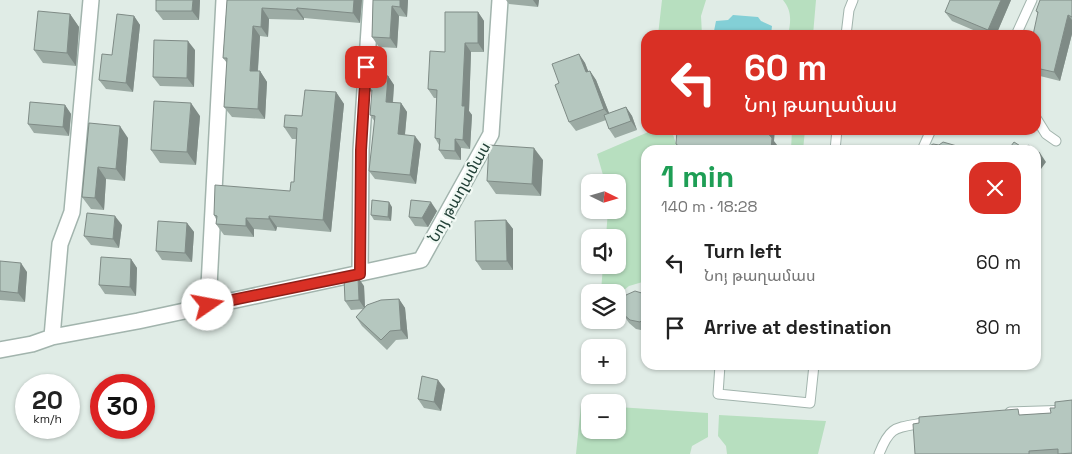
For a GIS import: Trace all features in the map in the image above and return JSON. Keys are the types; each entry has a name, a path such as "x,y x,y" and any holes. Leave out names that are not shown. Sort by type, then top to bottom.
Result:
{"street":[{"path":"52,337 60,244 72,212 91,0"},
{"path":"208,305 224,0"},
{"path":"360,274 361,150 371,0"},
{"name":"Նոյ թաղամաս","path":"0,350 32,344 52,337 138,321 421,260 491,134 492,96 500,0"}],"lane":[{"path":"847,30 849,10 853,0"},
{"path":"1018,30 1032,0"},
{"path":"1041,126 1046,134 1056,141"},
{"path":"720,370 718,394 810,403 813,370"},
{"path":"1000,413 1072,410"},
{"path":"879,454 885,439 895,428 930,421"}],"green space":[{"path":"662,0 706,0 701,16 702,30 659,30"},
{"path":"783,0 816,0 813,30 789,30 790,16"},
{"path":"641,135 673,135 678,145 641,145 641,282 626,288 626,284 602,284 602,274 626,274 626,229 607,229 607,219 626,219 626,174 603,174 597,154"},
{"path":"792,135 804,135 804,145 791,145"},
{"path":"581,405 581,439 626,439 626,408 708,413 708,437 692,446 690,454 576,454"},
{"path":"719,415 826,421 818,454 727,454 726,446 718,436"}],"water":[{"path":"733,15 758,17 761,21 772,26 772,30 714,30 716,21 728,20"}],"building":[{"path":"156,0 193,0 192,11 156,11"},
{"path":"227,0 354,0 353,13 297,8 296,10 262,8 261,27 253,26 250,71 260,71 258,109 224,107 227,58 223,58"},
{"path":"373,0 400,0 400,7 392,6 390,38 372,37"},
{"path":"950,0 1001,0 988,30 945,12"},
{"path":"1040,0 1072,0 1072,17 1068,15 1054,72 1041,69 1041,30 1034,30 1038,12 1036,11"},
{"path":"38,11 70,14 67,53 34,50"},
{"path":"445,12 478,12 478,43 465,43 462,106 465,106 463,140 455,139 455,151 439,150 440,139 435,138 437,90 428,89 430,51 445,52"},
{"path":"117,14 134,16 126,83 99,80 102,54 112,55"},
{"path":"154,40 188,41 187,78 153,77"},
{"path":"579,54 586,72 590,71 604,109 569,122 555,85 559,83 552,64"},
{"path":"371,75 388,76 386,102 401,103 398,134 415,136 410,175 369,171 375,116 370,115 372,90 369,90"},
{"path":"305,90 336,92 323,220 269,216 269,219 246,218 246,226 216,224 217,216 214,215 215,185 290,191 291,182 294,182 297,128 284,127 285,115 302,116"},
{"path":"154,101 191,103 187,152 151,150"},
{"path":"30,102 65,105 63,127 28,124"},
{"path":"626,107 631,121 609,129 604,115"},
{"path":"89,123 120,126 116,169 98,167 95,198 82,197"},
{"path":"677,135 769,135 772,138 771,145 676,144"},
{"path":"943,142 954,145 939,145"},
{"path":"489,145 534,148 532,184 487,181"},
{"path":"372,200 389,202 388,217 371,215"},
{"path":"411,200 431,202 422,218 409,217"},
{"path":"87,213 115,216 113,239 84,236"},
{"path":"506,220 507,261 476,261 475,221"},
{"path":"158,221 187,223 185,253 156,251"},
{"path":"101,257 131,259 130,287 99,285"},
{"path":"0,261 21,263 18,293 0,291"},
{"path":"358,277 359,300 345,301 344,278"},
{"path":"635,291 641,293 641,321 630,320 626,317 626,295"},
{"path":"399,299 401,330 390,331 381,340 356,317 367,305 381,300"},
{"path":"422,376 438,380 434,402 418,399"},
{"path":"1072,400 1072,453 1058,454 1058,449 1029,451 1029,454 915,454 913,424 919,423 919,417 1018,409 1019,415 1051,413 1050,408 1055,408 1055,402"}],"route":[{"path":"208,305 360,274 361,150 366,67"}]}
